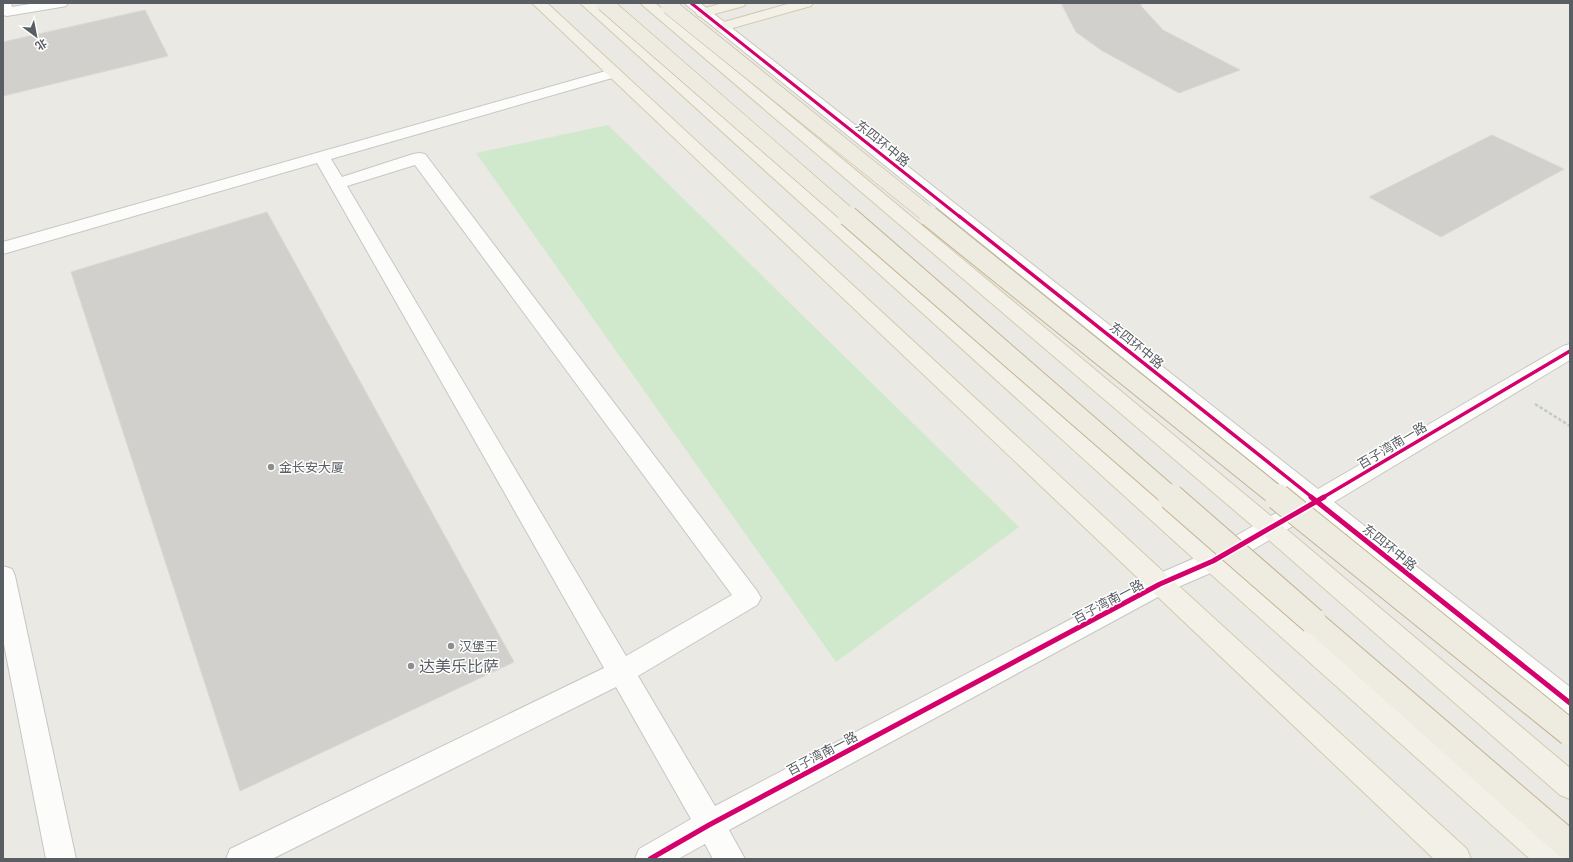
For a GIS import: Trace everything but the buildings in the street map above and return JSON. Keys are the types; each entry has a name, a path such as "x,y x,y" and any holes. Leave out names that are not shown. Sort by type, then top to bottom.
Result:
{"highway":[{"path":"604,3 1570,846"},
{"path":"666,3 1570,733"}],"main road":[{"path":"539,3 1456,859"},
{"path":"586,3 1213,561 1552,859"},
{"path":"647,3 1270,528 1570,786"},
{"path":"697,8 739,3"},
{"path":"722,27 806,3"}],"street":[{"path":"4,3 7,12 61,3"},
{"name":"东四环中路","path":"697,8 1570,703"},
{"path":"3,248 322,158 614,73"},
{"path":"322,158 730,859"},
{"path":"241,859 621,672 748,598 419,158 337,184"},
{"name":"百子湾南一路","path":"650,859 709,825 1160,584 1213,561 1317,502 1570,350"},
{"path":"3,576 61,859"}],"path":[{"path":"1509,388 1570,426"}],"green space":[{"path":"608,125 1019,527 836,662 476,153"}],"cycle path":[{"path":"691,3 1570,703"},
{"path":"650,859 709,825 1160,584 1213,561 1570,351"}],"place":[{"name":"金长安大厦","path":"271,467"},
{"name":"汉堡王","path":"451,646"},
{"name":"达美乐比萨","path":"411,666"}]}
